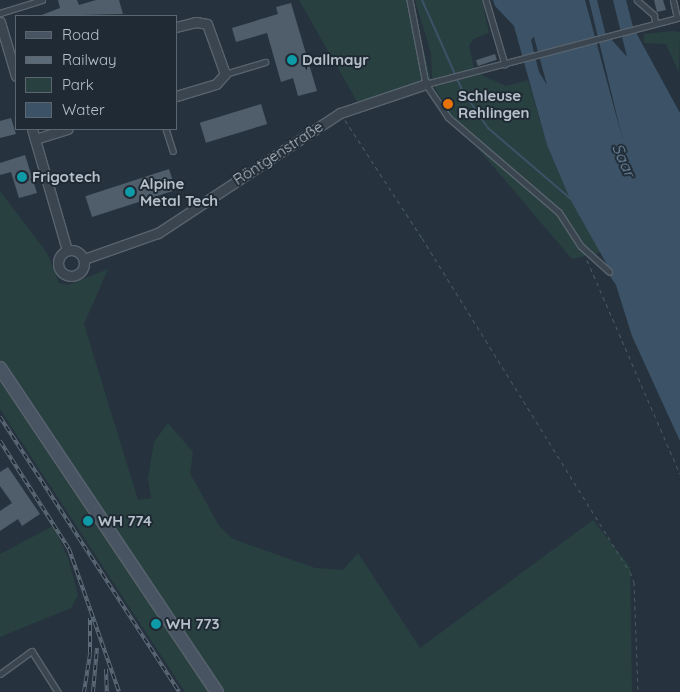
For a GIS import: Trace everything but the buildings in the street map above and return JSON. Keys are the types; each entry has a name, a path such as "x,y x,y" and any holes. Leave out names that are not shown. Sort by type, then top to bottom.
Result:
{"main road":[{"path":"0,368 217,692"}],"street":[{"path":"178,26 196,22 208,24 225,74 216,84 178,95"},
{"path":"0,23 15,73"},
{"name":"Röntgenstraße","path":"84,259 158,233 255,166 340,114 426,84"},
{"path":"32,130 67,250"},
{"path":"35,139 65,130"},
{"path":"67,250 79,252 84,259 81,272 73,276 64,274 59,268 58,259 67,250"}],"lane":[{"path":"0,13 42,0"},
{"path":"410,0 426,84 448,117 559,212 581,246 609,271"},
{"path":"486,0 505,64"},
{"path":"637,0 654,16 656,23"},
{"path":"426,84 677,18 673,0"},
{"path":"225,74 265,62"},
{"path":"166,130 173,151"},
{"path":"0,674 32,651 58,692"}],"path":[{"path":"340,114 422,238 630,572 634,582 638,692"},
{"path":"581,246 680,474"}],"green space":[{"path":"299,0 412,0 431,81 362,110"},
{"path":"415,0 482,0 489,33 473,39 469,46 474,68 432,79 431,53"},
{"path":"680,32 679,73 666,44 644,43 644,34"},
{"path":"471,70 506,86 528,80 547,145 570,199 602,252 572,259 452,118 431,81"},
{"path":"0,191 47,253 59,283 68,285 108,269 84,324 138,500 151,498 148,478 154,442 168,423 193,452 190,473 219,526 233,539 315,568 343,570 358,553 420,648 593,520 630,567 632,692 185,692 0,409"},
{"path":"53,526 68,558 78,595 71,608 0,637 0,554"}],"water":[{"name":"Saar","path":"493,0 585,0 623,141 589,0 597,0 607,40 611,39 627,57 613,0 626,0 633,27 680,113 680,441 632,336 616,285 608,273 610,270 570,199 547,145 514,26 495,6","holes":["534,36 547,85 539,72 531,40"]}],"waterway":[{"path":"422,0 462,90 488,128 572,200"}],"railway":[{"path":"0,417 179,692"},
{"path":"0,441 69,549 119,692"},
{"path":"84,692 90,653 90,618"},
{"path":"93,692 97,648"},
{"path":"106,669 107,692"}],"place":[{"name":"Dallmayr","path":"292,60"},
{"name":"Schleuse Rehlingen","path":"448,104"},
{"name":"Frigotech","path":"22,177"},
{"name":"Alpine Metal Tech","path":"130,192"},
{"name":"WH 774","path":"88,521"},
{"name":"WH 773","path":"156,624"}]}
